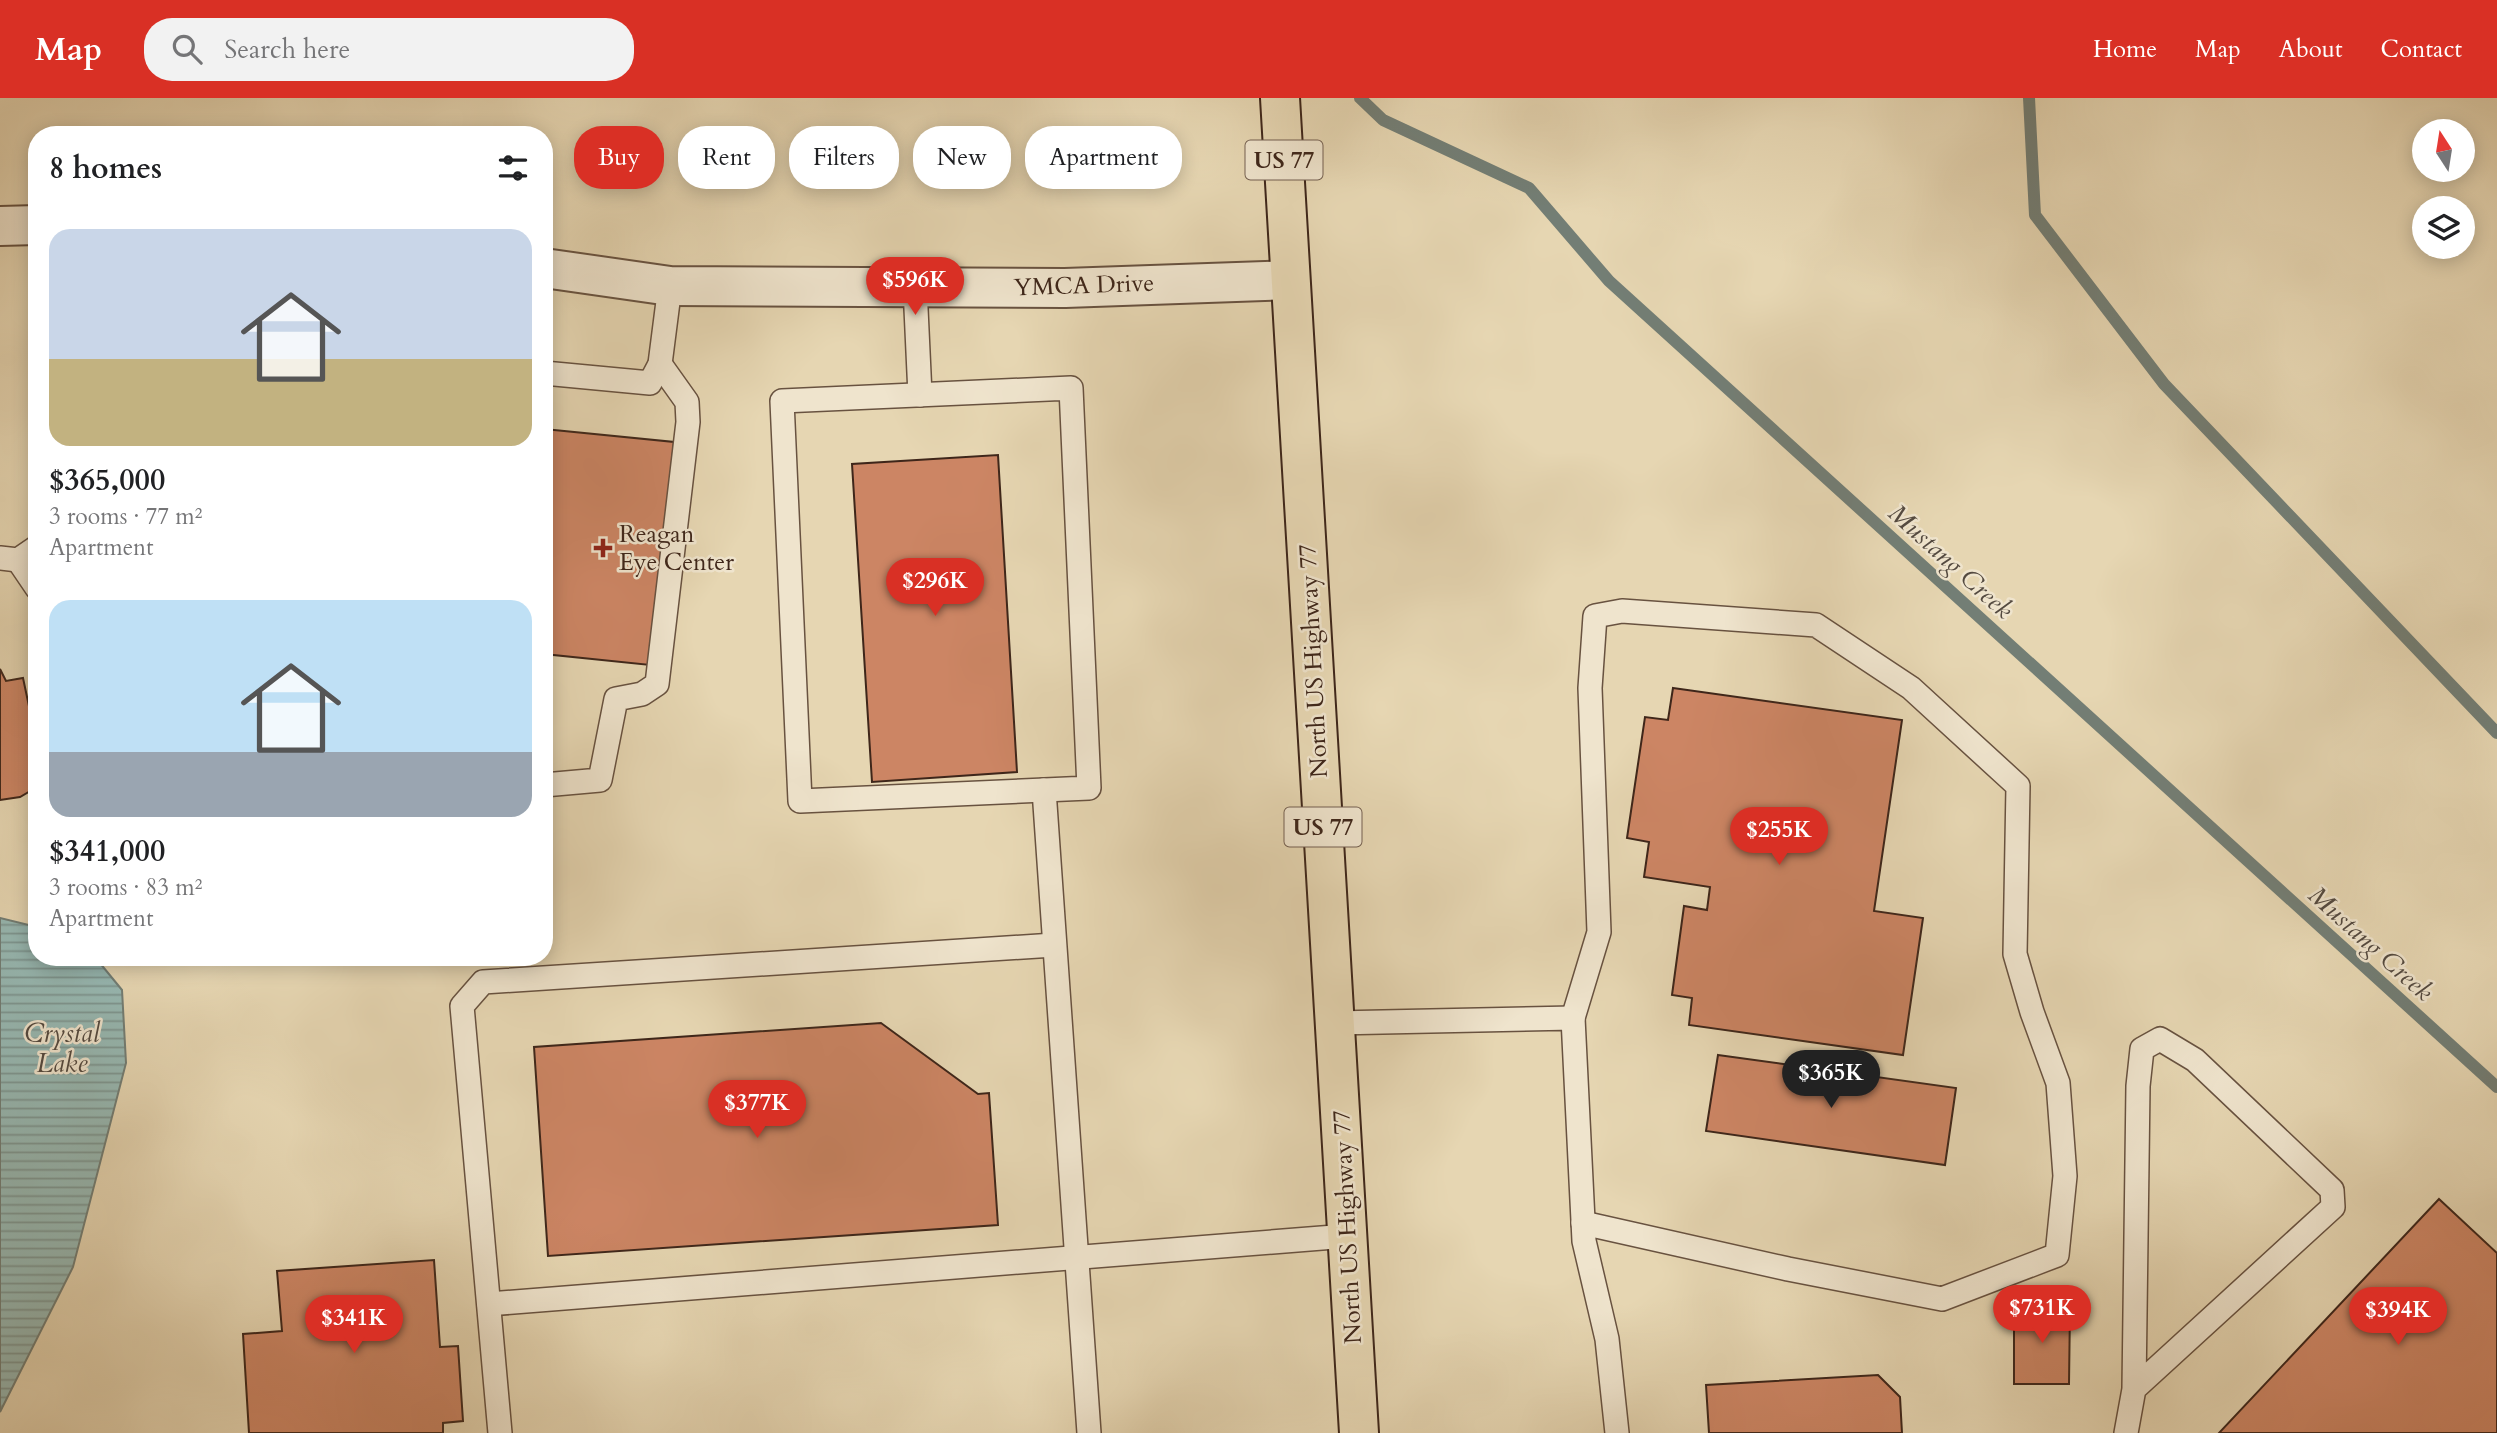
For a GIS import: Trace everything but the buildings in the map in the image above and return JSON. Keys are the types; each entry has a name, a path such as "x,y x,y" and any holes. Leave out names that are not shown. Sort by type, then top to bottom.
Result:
{"main road":[{"name":"North US Highway 77","path":"1280,98 1359,1433"}],"street":[{"path":"0,226 28,225"},
{"name":"YMCA Drive","path":"553,269 670,286 1065,288 1290,280"}],"lane":[{"path":"553,374 650,383 660,364 670,286"},
{"path":"915,288 920,395"},
{"path":"553,784 600,780 615,699 642,694 657,684 688,422 687,402 660,364"},
{"path":"1071,388 1088,788 1044,790 800,801 782,401 1071,388"},
{"path":"18,555 28,572"},
{"path":"1583,1223 1788,1269 1942,1299 2057,1255 2065,1176 2058,1083 2032,1012 2015,954 2018,786 1911,688 1816,625 1622,611 1595,616 1590,688 1599,932 1573,1018 1583,1223 1584,1241 1607,1339 1617,1433"},
{"path":"1044,790 1088,1433"},
{"path":"500,1433 462,1006 483,982 1054,945"},
{"path":"1335,1023 1573,1018"},
{"path":"2126,1433 2134,1389 2138,1086 2142,1049 2160,1039 2195,1060 2332,1190 2333,1208 2134,1389"},
{"path":"489,1304 1347,1236"}],"water":[{"name":"Crystal Lake","path":"0,918 28,925 28,966 102,966 122,990 126,1063 73,1267 0,1412"}],"waterway":[{"name":"Mustang Creek","path":"1360,98 1383,120 1529,188 1609,281 2497,1087"},
{"path":"2029,98 2035,215 2164,384 2497,733"}],"place":[{"name":"Reagan Eye Center","path":"603,548"}]}
